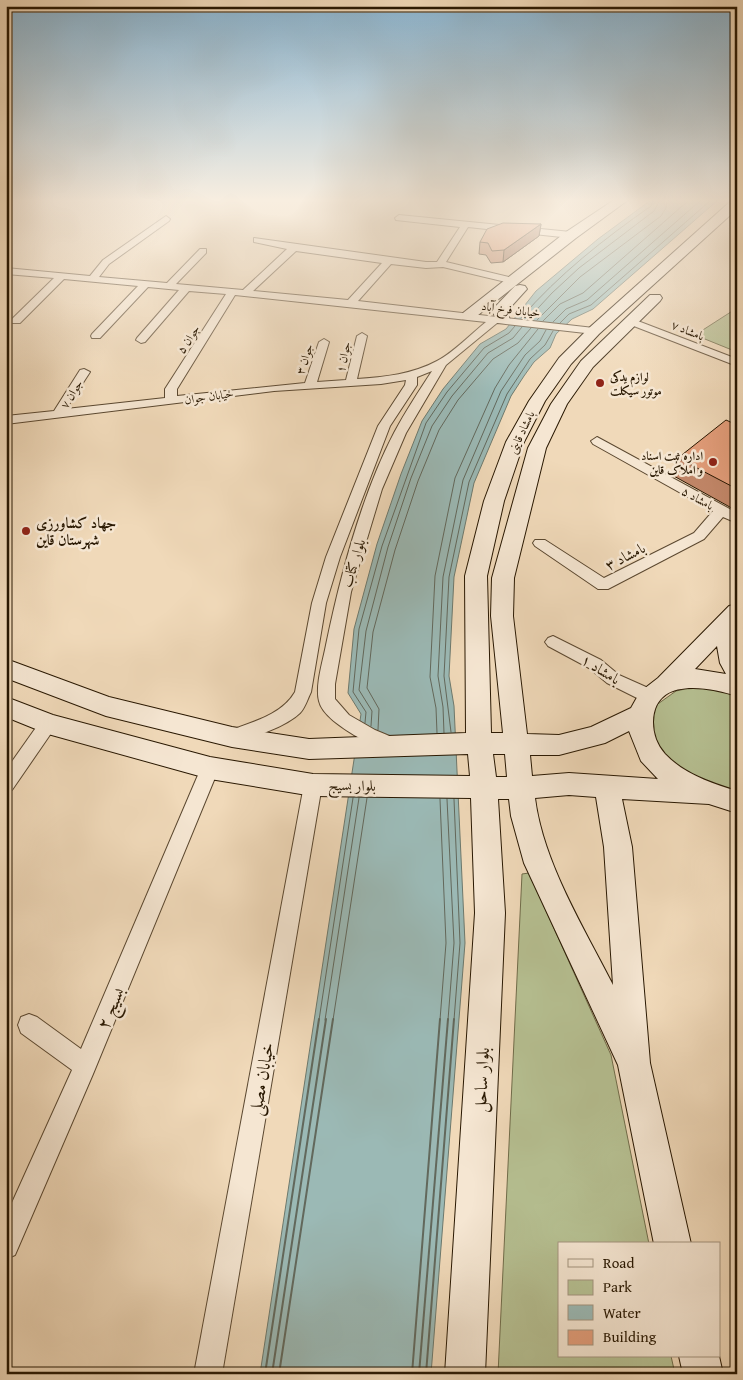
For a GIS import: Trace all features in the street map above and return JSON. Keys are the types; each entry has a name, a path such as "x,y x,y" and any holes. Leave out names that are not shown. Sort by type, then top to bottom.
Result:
{"main road":[{"path":"468,316 534,264"},
{"path":"499,320 499,310 515,293 550,264"},
{"name":"بامشاد قاینی","path":"479,743 475,613 476,576 494,501 515,442 536,401 565,361 594,331 668,264"},
{"name":"بامشاد قاینی","path":"521,788 502,616 504,578 521,504 537,448 558,404 587,364 691,264"},
{"path":"475,613 502,616"},
{"path":"731,619 732,664 737,672"},
{"path":"731,619 652,698 642,737 655,760 678,780 708,793 737,802"},
{"path":"6,668 106,706 232,737 309,749 479,743 559,744 596,736 652,698 692,678 719,680 737,686"},
{"name":"بلوار بسیج","path":"6,706 48,724 210,768 313,785 521,788 569,784 708,793"},
{"name":"بلوار ساحل","path":"465,1374 490,912 484,786 479,743"},
{"path":"606,787 618,847 634,1063 673,1242"},
{"path":"521,788 524,816 538,863 634,1063"},
{"path":"699,1358 703,1374"}],"street":[{"path":"92,280 104,264"},
{"path":"168,287 190,264"},
{"path":"245,293 276,264"},
{"path":"351,303 386,264"},
{"path":"420,264 436,264"},
{"path":"445,264 514,280"},
{"name":"خیابان فرخ آباد","path":"6,271 351,303 594,331"},
{"path":"16,320 61,277"},
{"path":"96,336 145,285"},
{"path":"141,340 186,288"},
{"name":"جوان ۵","path":"171,401 171,389 232,292"},
{"path":"442,363 499,320"},
{"name":"بامشاد ۷","path":"630,321 737,363"},
{"name":"جوان ۱","path":"351,383 362,336"},
{"name":"جوان ۳","path":"310,386 324,342"},
{"name":"خیابان جوان","path":"6,420 238,392 381,381 412,375 442,363"},
{"name":"بلوار کتاب","path":"327,692 344,592 376,490 400,433 442,363"},
{"name":"جوان ۷","path":"57,415 84,372"},
{"name":"بلوار کتاب","path":"232,737 275,720 294,708 304,692 319,603 333,558 384,426 411,385 412,375"},
{"name":"بامشاد ۵","path":"598,441 737,519"},
{"name":"بامشاد ۳","path":"540,543 603,585 699,536 721,510"},
{"name":"بامشاد ۱","path":"553,642 595,664 612,679 652,698"},
{"path":"306,681 312,688 325,687 342,720 369,735 393,745"},
{"path":"6,785 48,724"},
{"name":"بسیج ۲","path":"6,1246 85,1066 210,768"},
{"name":"خیابان مصلی","path":"208,1374 313,785"},
{"path":"29,1025 85,1066"}],"green space":[{"path":"737,308 737,352 695,335"},
{"path":"708,684 737,695 737,795 686,775 665,756 650,730 655,706 676,691"},
{"path":"529,873 611,1055 649,1242 558,1242 558,1358 671,1358 675,1374 498,1374 522,874"}],"water":[{"path":"568,264 644,264 593,309 572,319 556,334 550,348 534,362 511,396 474,483 454,577 449,676 454,706 465,943 431,1374 260,1374 361,714 348,693 354,629 377,544 401,474 422,421 443,389 480,344 506,329 536,291"}],"building":[{"path":"726,420 737,425 737,489 678,458"}],"place":[{"name":"لوازم یدکی موتور سیکلت","path":"600,383"},
{"name":"اداره ثبت اسناد و املاک قاین","path":"713,462"},
{"name":"جهاد کشاورزی شهرستان قاین","path":"26,531"}]}
